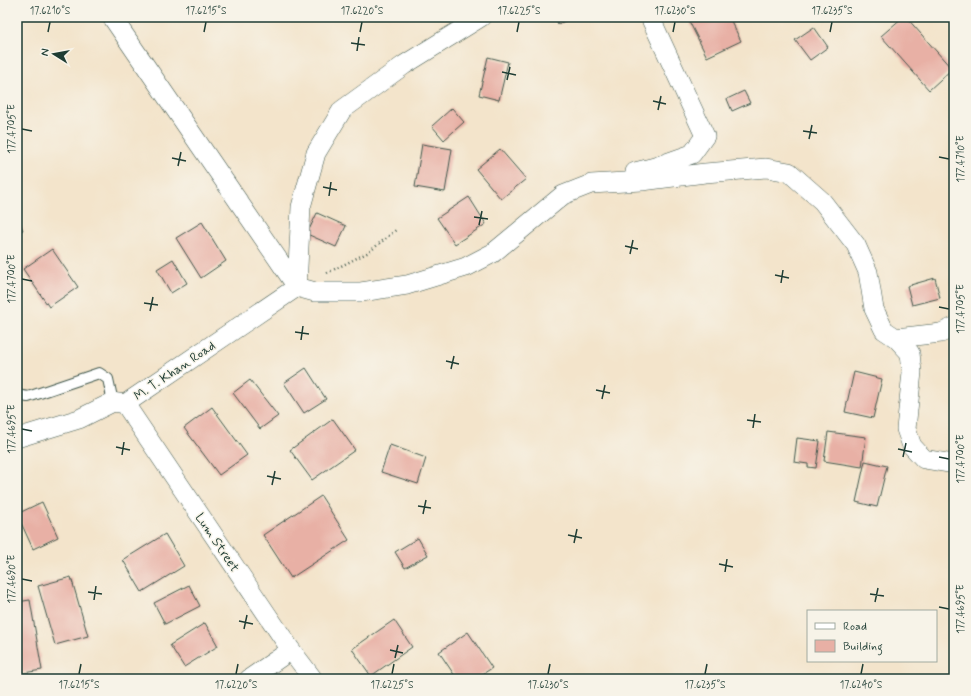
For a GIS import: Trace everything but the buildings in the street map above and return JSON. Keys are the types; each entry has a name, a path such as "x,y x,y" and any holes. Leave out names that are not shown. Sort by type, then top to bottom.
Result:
{"street":[{"path":"112,17 297,287 315,292 361,292 407,285 466,267 493,253 563,195 591,184 655,167 692,154 705,136 650,17"},
{"path":"297,287 301,207 316,154 342,110 404,65 481,17"},
{"path":"591,184 642,181 705,173 766,168 789,172 822,201 856,245 868,272 874,309 884,330 896,338 910,353 912,372 906,429 912,446 924,459 954,463"},
{"name":"M. T. Khan Road","path":"17,438 79,419 119,403 297,287"},
{"path":"896,338 941,333 954,327"},
{"name":"Lum Street","path":"119,403 291,650 313,679"},
{"path":"249,679 291,650"}],"lane":[{"path":"17,395 28,397 99,373 108,379 119,403"}],"path":[{"path":"326,273 369,252 397,229"}]}
